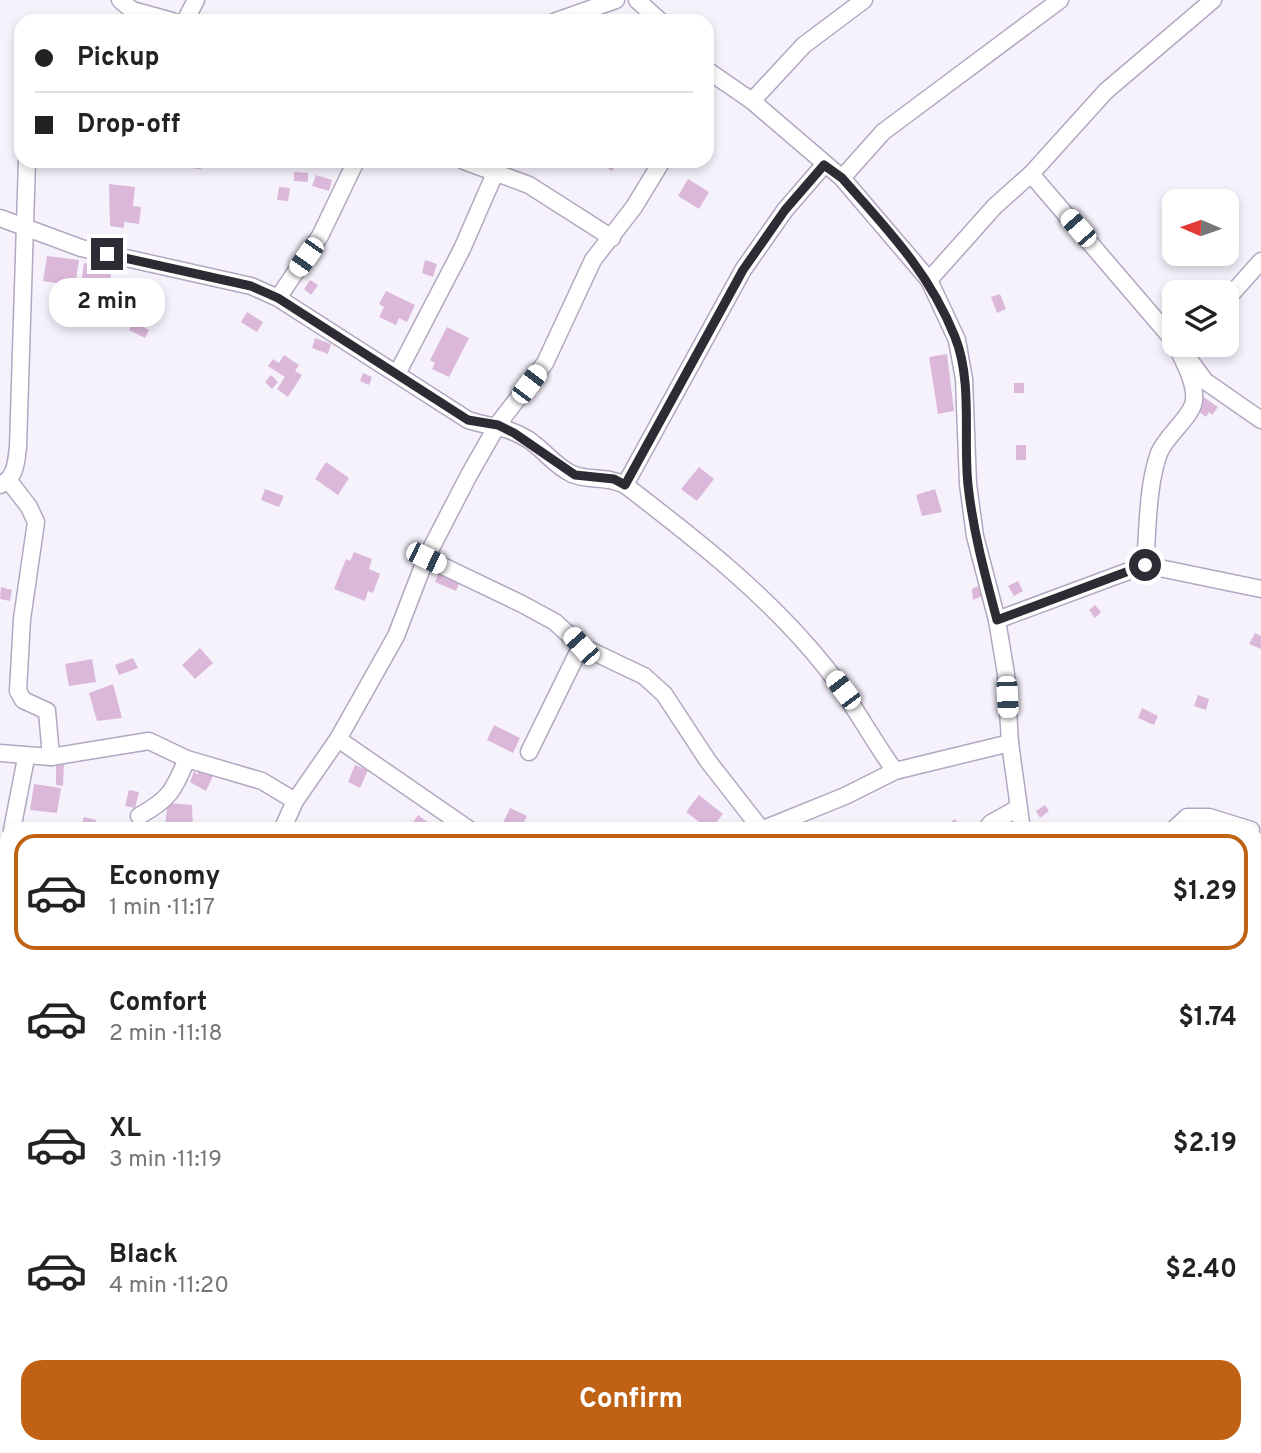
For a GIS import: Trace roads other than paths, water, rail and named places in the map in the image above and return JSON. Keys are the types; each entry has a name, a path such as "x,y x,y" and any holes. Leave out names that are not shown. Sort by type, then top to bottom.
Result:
{"street":[{"path":"120,0 132,10 147,14"},
{"path":"576,14 616,0"},
{"path":"637,0 652,14"},
{"path":"752,101 804,45 864,0"},
{"path":"842,178 883,132 1060,0"},
{"path":"929,280 995,206 1031,174 1106,91 1213,0"},
{"path":"714,81 752,101 842,178 929,280 957,340 964,379 965,444 971,510 997,620 1006,674 1010,743 1021,822"},
{"path":"625,485 743,270 785,210 824,165"},
{"path":"27,168 20,427 15,471 5,483 29,507 36,522 22,619 18,691 23,700 47,711 51,757"},
{"path":"278,298 320,236 353,168"},
{"path":"486,168 529,185 612,238"},
{"path":"286,822 295,801 338,739 396,636 426,558 498,425 545,363 578,287 593,260 612,238 657,168"},
{"path":"398,372 451,272 496,171"},
{"path":"1031,174 1162,326"},
{"path":"0,218 81,248 251,286 278,298 398,372 468,420 498,425 530,441 569,472 614,479 625,485 716,557 800,638 843,690 866,731 895,771"},
{"path":"1239,286 1261,261"},
{"path":"1145,565 1156,463 1167,435 1192,409 1195,401 1194,390 1182,357"},
{"path":"1187,357 1205,381 1261,420"},
{"path":"426,558 555,622 581,646 626,665 664,694 708,761 756,822"},
{"path":"997,620 1145,565 1261,589"},
{"path":"529,752 581,646"},
{"path":"338,739 458,822"},
{"path":"0,753 26,758 51,757 149,741 187,759 262,781 295,801"},
{"path":"779,822 845,796 895,771 1010,743"},
{"path":"14,822 26,758"},
{"path":"139,816 163,803 173,792 187,759"},
{"path":"993,822 1018,808"},
{"path":"1182,822 1187,817 1209,817 1226,822"}]}
